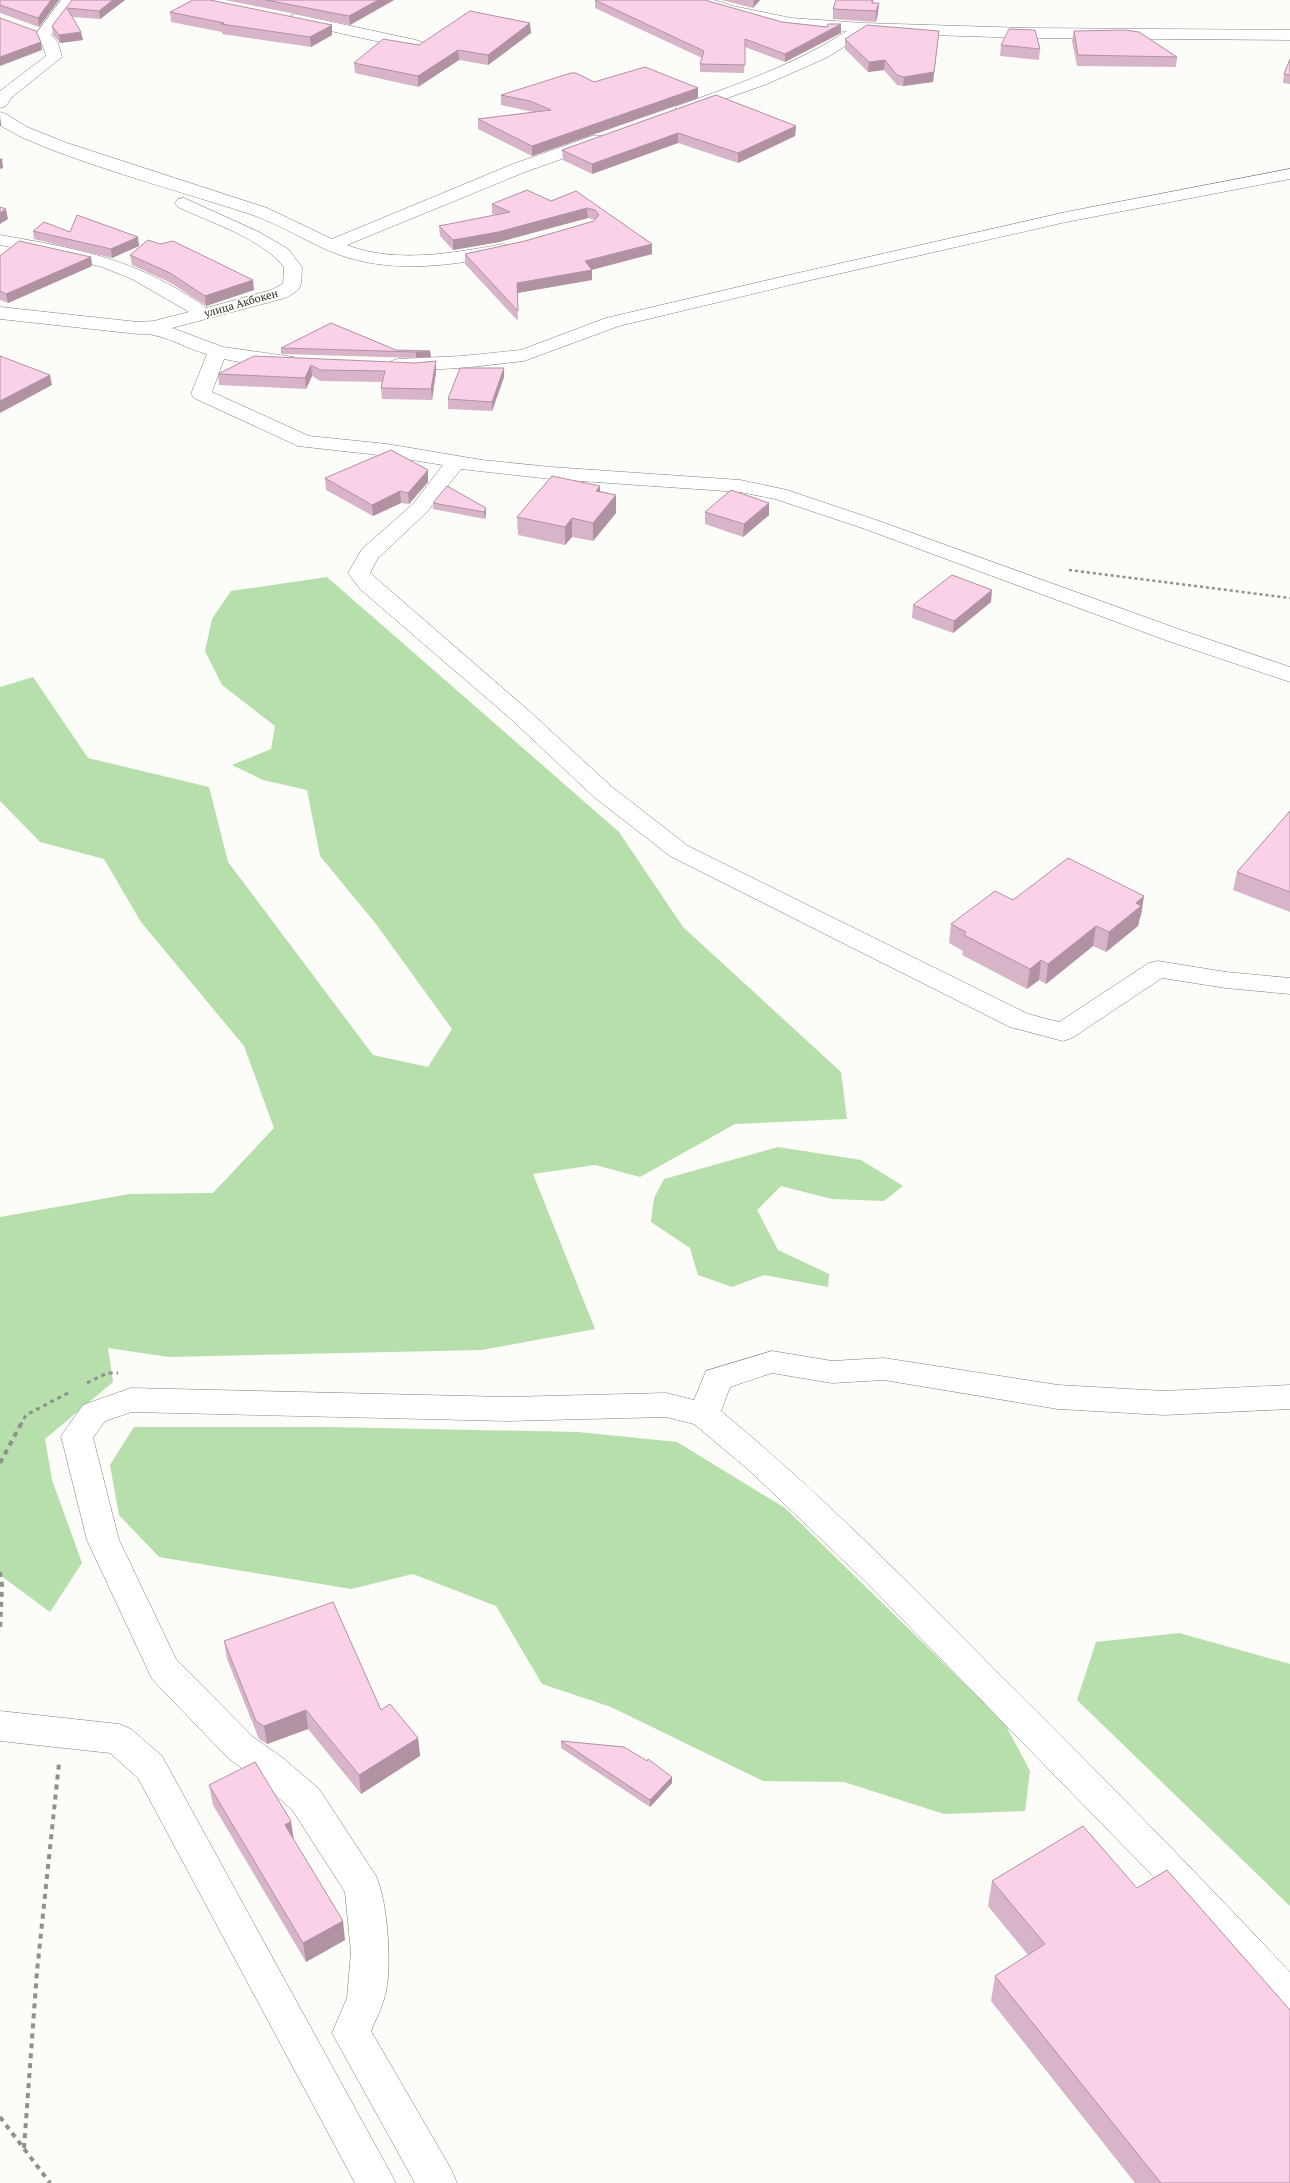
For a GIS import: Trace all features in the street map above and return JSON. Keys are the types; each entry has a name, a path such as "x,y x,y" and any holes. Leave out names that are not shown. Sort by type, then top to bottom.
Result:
{"street":[{"path":"43,35 69,0"},
{"path":"699,0 729,10 791,23 863,28 1290,35"},
{"path":"280,16 416,45"},
{"path":"668,114 761,81 822,54 863,28"},
{"path":"3,95 54,57 50,43 43,35 25,30"},
{"path":"0,117 14,128 94,160 249,208 291,225 332,245 362,256 403,261 459,258 522,245"},
{"path":"332,245 519,168 612,135"},
{"name":"улица Акбокен","path":"0,313 138,328 155,327 278,294 292,287 293,267 282,253 195,206 101,174 94,160"},
{"path":"378,365 416,366 524,355 613,322 798,278 1066,218 1290,174"},
{"path":"0,240 75,254 108,263 138,275 192,305 202,314"},
{"path":"155,327 175,338 217,352 264,361 302,362"},
{"path":"217,352 201,394 223,406 305,442 387,450 551,473 740,486 780,494 872,525 1176,636 1290,675"},
{"path":"456,461 420,509 387,536 362,561 359,573 380,594 520,714 603,792 679,851 1019,1021 1063,1032 1158,969 1226,980 1290,986"},
{"path":"704,1414 717,1379 772,1362 832,1372 884,1369 1058,1397 1164,1403 1290,1397"},
{"path":"437,2183 351,2033 366,1998 370,1952 363,1888 306,1800 271,1769 241,1748 164,1669 103,1540 76,1436 94,1413 131,1400 508,1409 666,1405 704,1414 762,1463 878,1573 1162,1860 1290,1998"},
{"path":"0,1726 119,1740 150,1767 376,2183"}],"path":[{"path":"1060,569 1290,598"},
{"path":"0,1572 2,1585 0,1632"},
{"path":"24,2148 37,1971 62,1732"},
{"path":"0,2117 50,2183"}],"green space":[{"path":"327,577 619,832 683,927 841,1072 847,1119 735,1124 640,1177 595,1165 533,1174 595,1329 482,1350 169,1357 108,1348 113,1382 45,1439 52,1480 82,1563 50,1612 0,1575 0,1217 130,1194 213,1193 274,1128 244,1046 141,922 104,859 40,842 0,801 0,687 33,677 88,758 209,787 228,862 373,1055 428,1067 452,1029 376,924 320,856 307,790 263,780 232,765 271,749 275,726 222,685 205,651 212,619 231,591"},
{"path":"778,1147 861,1160 903,1186 884,1201 832,1199 781,1186 757,1210 778,1250 829,1274 828,1287 764,1275 732,1287 698,1275 690,1248 651,1222 654,1198 664,1179"},
{"path":"134,1427 328,1427 578,1432 677,1442 785,1508 1004,1722 1030,1771 1025,1811 944,1814 844,1782 763,1781 611,1707 542,1684 496,1606 413,1574 351,1589 159,1557 119,1515 110,1465"},
{"path":"1179,1633 1290,1664 1290,1906 1077,1700 1096,1642"}],"building":[{"path":"0,0 51,0 38,18 0,5"},
{"path":"72,0 113,0 99,11 67,8 81,32 59,35 52,26"},
{"path":"193,0 210,0 332,25 310,37 221,24 224,23 170,12"},
{"path":"266,0 378,0 349,16"},
{"path":"595,0 705,0 782,22 827,27 828,24 841,24 785,54 745,39 745,65 700,64 704,51"},
{"path":"836,0 872,0 872,3 879,3 876,11 833,9"},
{"path":"470,11 530,23 488,55 458,50 418,76 354,63 383,39 419,45"},
{"path":"0,18 36,31 41,42 0,57"},
{"path":"867,25 939,31 934,72 904,77 897,75 885,60 869,62 845,39"},
{"path":"1009,29 1035,30 1040,49 1001,45"},
{"path":"1125,30 1139,32 1177,57 1078,55 1074,31"},
{"path":"1290,59 1290,75 1284,74"},
{"path":"645,67 698,88 532,146 478,119 551,110 530,101 501,95 571,73 576,73 594,82"},
{"path":"716,95 796,126 738,153 678,133 592,164 562,150"},
{"path":"527,190 551,201 576,191 652,244 585,261 592,270 517,283 518,311 465,254 525,241 594,221 599,215 595,210 587,208 498,232 453,240 439,226 510,212 492,204"},
{"path":"0,207 6,209 0,213"},
{"path":"77,215 138,237 111,249 33,231 44,222 70,232"},
{"path":"148,240 160,244 173,241 253,280 205,296 170,273 130,255"},
{"path":"19,241 91,257 6,294 0,291 0,256"},
{"path":"331,323 396,350 430,351 281,348"},
{"path":"0,356 50,375 0,401"},
{"path":"254,356 415,363 436,361 431,389 381,388 385,371 320,370 311,365 305,378 218,374"},
{"path":"460,368 504,368 492,402 448,399"},
{"path":"391,450 428,470 408,493 400,491 372,505 325,478"},
{"path":"552,476 600,486 596,491 616,495 593,523 572,518 565,527 517,517"},
{"path":"447,486 486,508 484,512 433,503"},
{"path":"731,490 769,503 744,524 705,512"},
{"path":"952,575 992,590 954,621 913,605"},
{"path":"1290,811 1290,892 1237,872"},
{"path":"1068,858 1144,896 1136,903 1141,906 1109,932 1096,926 1048,964 1041,960 1030,969 964,935 966,932 951,924 995,891 1013,900"},
{"path":"333,1602 381,1710 390,1704 418,1738 359,1775 306,1710 264,1726 256,1721 224,1641"},
{"path":"561,1741 624,1747 647,1761 648,1759 672,1777 650,1800"},
{"path":"255,1762 291,1821 285,1825 343,1921 303,1943 209,1785"},
{"path":"1083,1826 1137,1888 1167,1870 1290,2010 1290,2183 1161,2183 995,1976 1045,1944 992,1881"}]}
